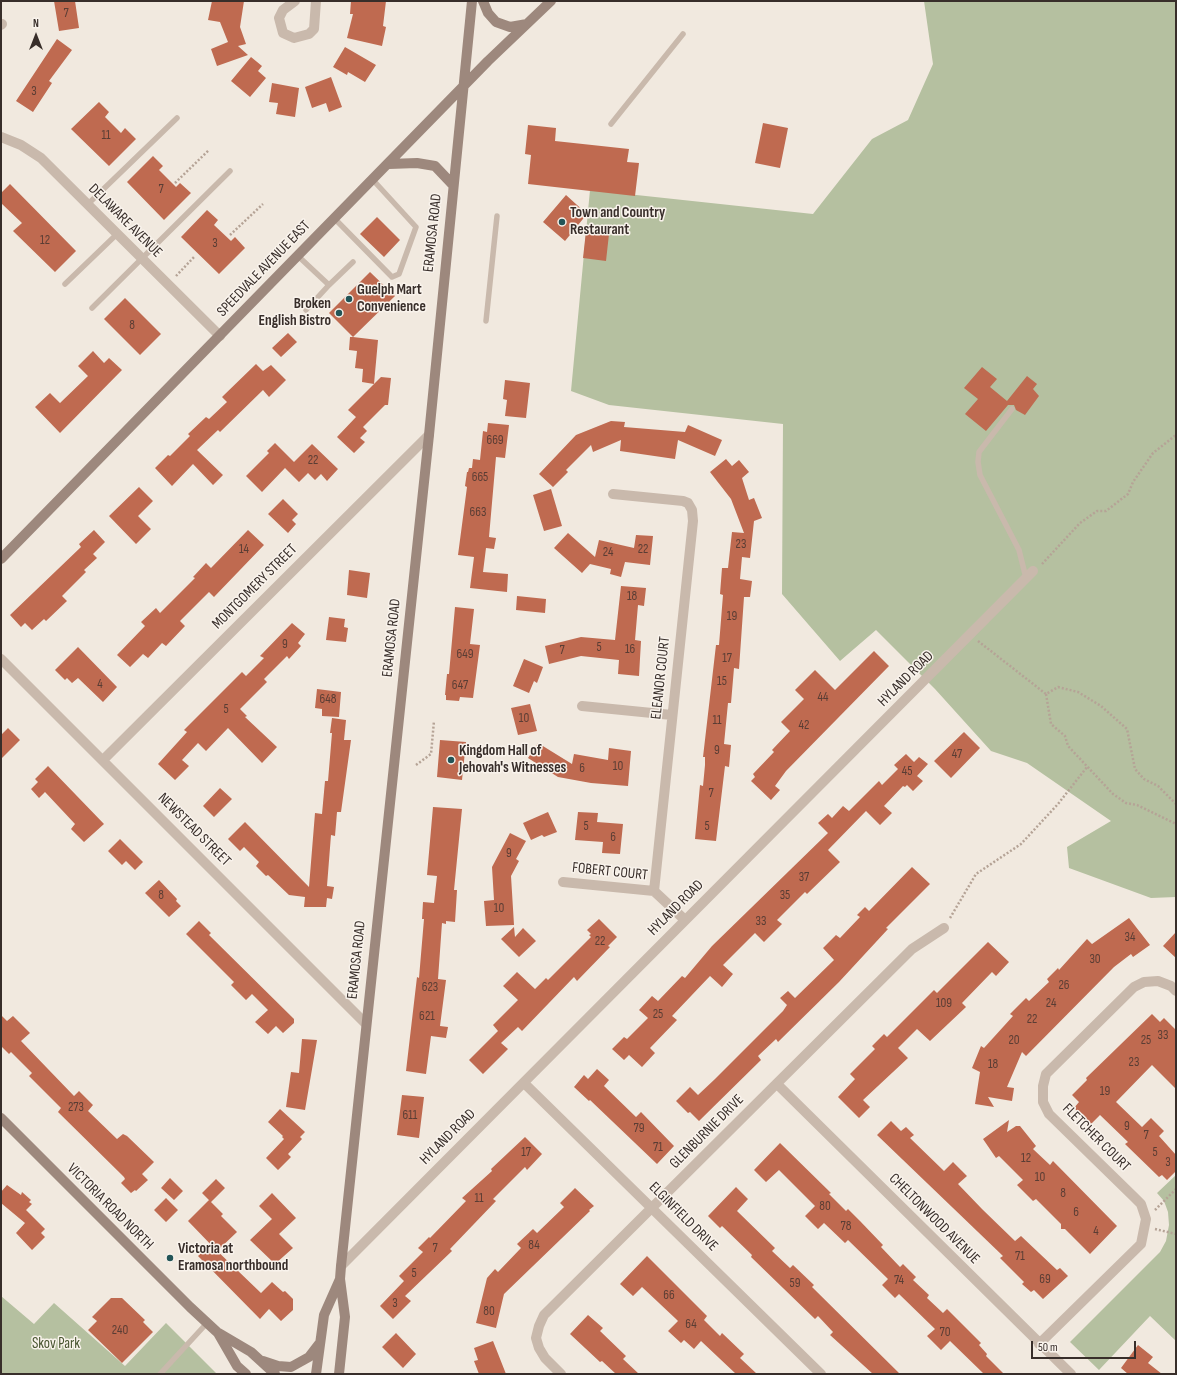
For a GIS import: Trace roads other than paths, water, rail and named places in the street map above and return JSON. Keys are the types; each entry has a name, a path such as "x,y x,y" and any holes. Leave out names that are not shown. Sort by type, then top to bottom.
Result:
{"main road":[{"name":"ERAMOSA ROAD","path":"339,1374 345,1317 340,1279 341,1266 365,1023 429,435 472,1"},
{"path":"483,1 488,13 496,22 510,26 527,24"},
{"name":"SPEEDVALE AVENUE EAST","path":"1,559 334,218 551,1"},
{"path":"389,164 417,163 435,166 453,185"},
{"name":"VICTORIA ROAD NORTH","path":"1,1118 207,1323 217,1332 251,1352 275,1374"},
{"name":"ERAMOSA ROAD","path":"316,1374 324,1315 340,1279"},
{"name":"VICTORIA ROAD NORTH","path":"217,1332 237,1366 246,1374"},
{"path":"260,1360 278,1366 291,1367 309,1357 320,1342"}],"street":[{"path":"295,1 283,10 280,18 283,33 294,38 309,34 314,29 316,1"},
{"name":"DELAWARE AVENUE","path":"1,137 21,145 41,158 220,336"},
{"name":"MONTGOMERY STREET","path":"103,760 429,435"},
{"name":"ELEANOR COURT","path":"613,494 683,501 688,503 692,510 693,521 654,891"},
{"name":"HYLAND ROAD","path":"341,1266 685,920 971,636 1030,574"},
{"name":"NEWSTEAD STREET","path":"1,659 365,1023"},
{"path":"582,706 672,715"},
{"name":"FOBERT COURT","path":"563,882 654,891"},
{"path":"654,891 685,920"},
{"name":"GLENBURNIE DRIVE","path":"561,1374 545,1358 539,1348 536,1338 538,1326 544,1315 912,949 944,928"},
{"name":"FLETCHER COURT","path":"1039,1344 1141,1244 1146,1219 1141,1204 1049,1114 1043,1102 1043,1086 1046,1074 1134,987 1144,982 1158,981 1171,986 1176,991"},
{"name":"ELGINFIELD DRIVE","path":"524,1083 821,1374"},
{"name":"CHELTONWOOD AVENUE","path":"777,1084 1070,1374"}],"lane":[{"path":"611,124 683,34"},
{"path":"88,204 177,118"},
{"path":"92,308 230,171"},
{"path":"334,218 392,277 399,274 416,227 373,180"},
{"path":"486,321 496,216"},
{"path":"65,284 117,234"},
{"path":"298,256 329,286"},
{"path":"306,310 353,262"},
{"path":"1012,409 979,452 978,462 980,475 1030,574"},
{"path":"160,1374 207,1323"}],"place":[{"name":"Town and Country Restaurant","path":"562,222"},
{"name":"Guelph Mart Convenience","path":"349,299"},
{"name":"Broken English Bistro","path":"339,313"},
{"name":"Kingdom Hall of Jehovah's Witnesses","path":"451,760"},
{"name":"Victoria at Eramosa northbound","path":"170,1258"}],"park label":[{"name":"Skov Park","path":"56,1344"}]}
